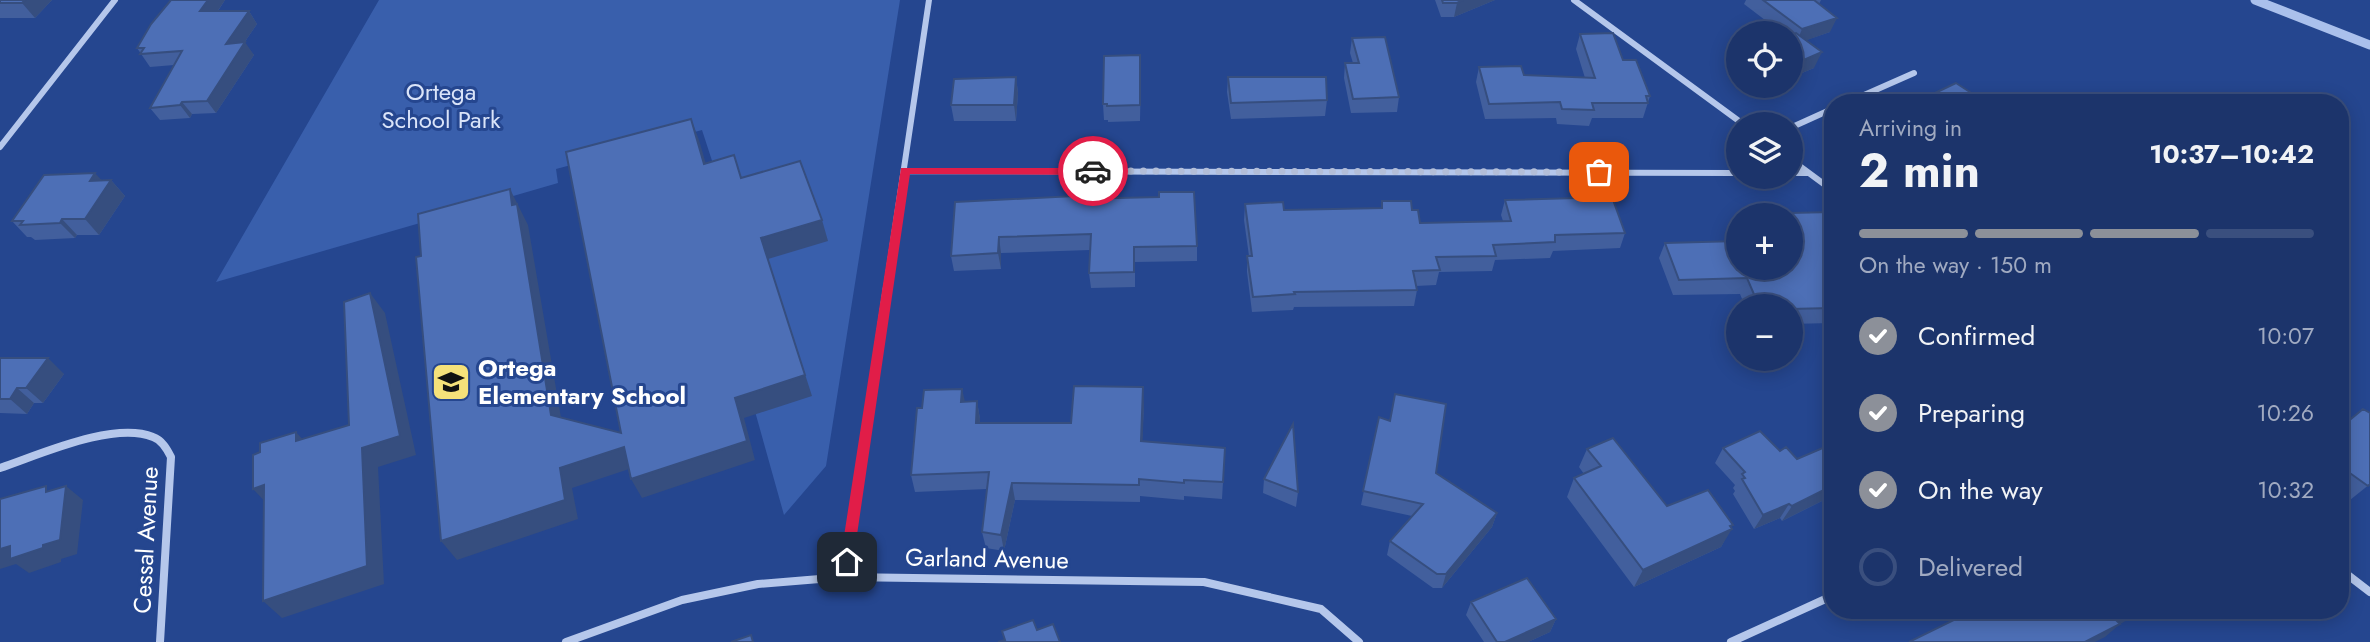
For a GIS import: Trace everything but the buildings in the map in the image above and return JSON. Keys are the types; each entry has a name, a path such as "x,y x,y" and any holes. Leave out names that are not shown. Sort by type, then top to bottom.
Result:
{"street":[{"path":"0,146 115,0"},
{"path":"844,576 929,0"},
{"path":"1574,0 1727,112"},
{"path":"1866,94 1914,73"},
{"path":"1803,122 1824,113"},
{"path":"1803,169 1824,184"},
{"path":"905,171 1726,173"},
{"path":"1803,173 1809,173"},
{"name":"Cessal Avenue","path":"0,468 111,434 154,438 165,446 171,457 160,642"},
{"name":"Garland Avenue","path":"566,642 682,600 758,584 844,576 1204,582 1321,609 1359,642"},
{"path":"2349,576 2370,592"},
{"path":"1731,642 1824,600"}],"green space":[{"name":"Ortega School Park","path":"379,0 900,0 826,466 784,515 691,183 717,176 702,130 556,169 558,183 216,282"}],"waterway":[{"path":"2255,0 2370,45"}],"way so far":[{"path":"1093,171 1599,172"}],"place":[{"name":"Ortega Elementary School","path":"451,382"}],"route":[{"path":"847,562 905,171 1093,171"}]}
